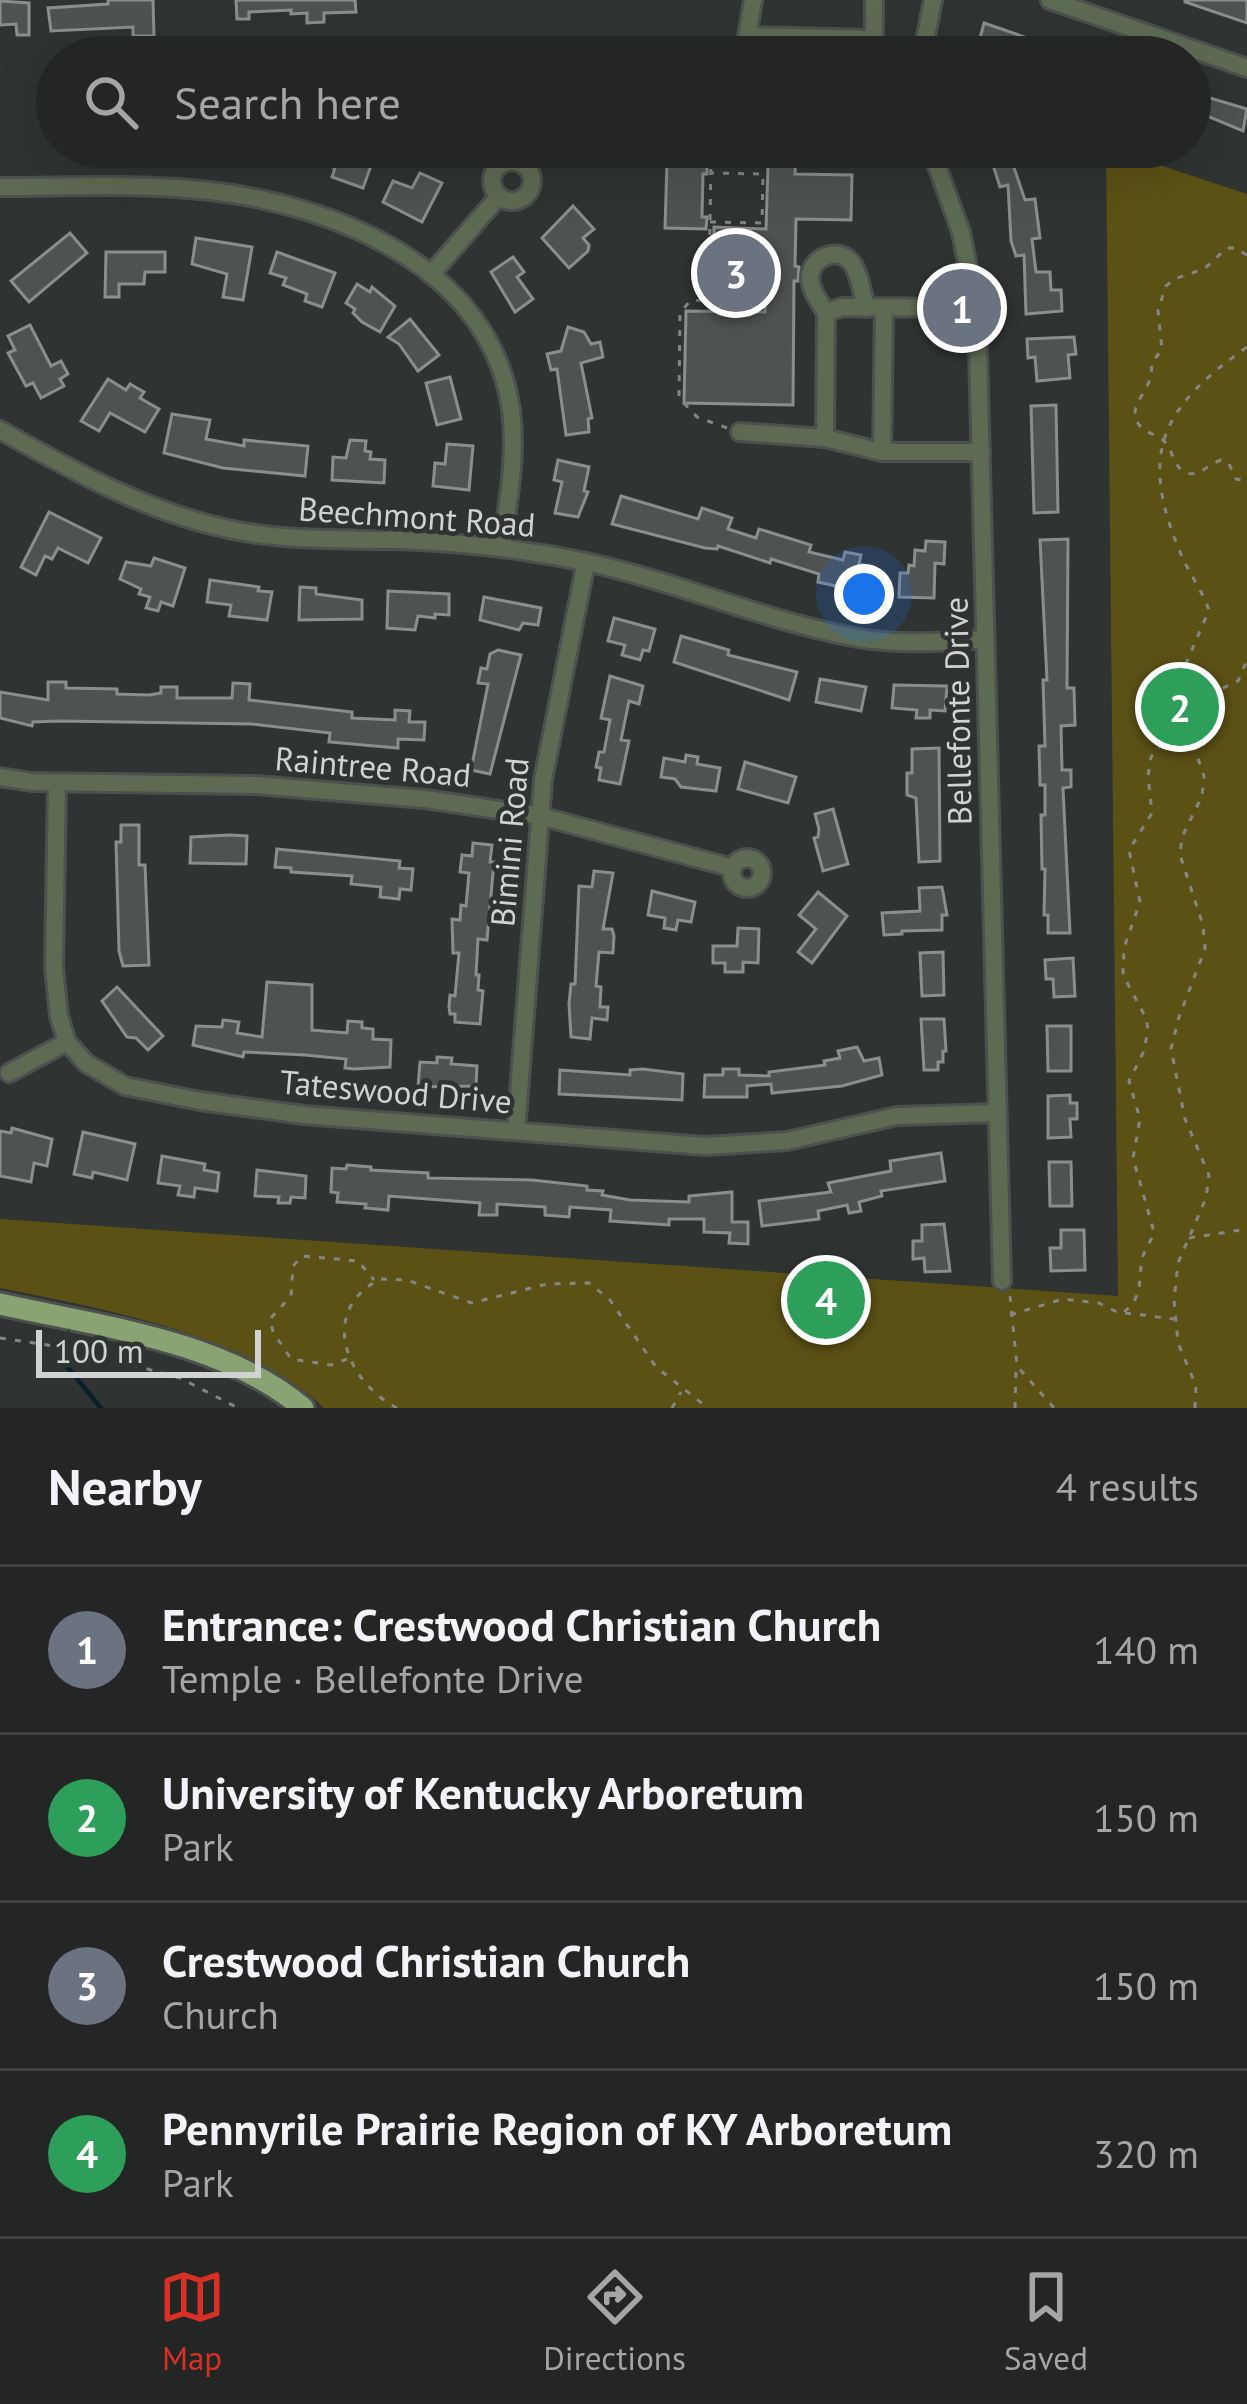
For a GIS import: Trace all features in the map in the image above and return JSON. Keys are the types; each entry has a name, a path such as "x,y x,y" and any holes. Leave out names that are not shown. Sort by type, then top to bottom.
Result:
{"main road":[{"path":"0,1304 213,1356 253,1374 303,1408"}],"street":[{"path":"747,36 753,0"},
{"path":"874,0 874,36"},
{"path":"926,36 933,0"},
{"path":"1050,0 1154,36"},
{"path":"1211,56 1247,68"},
{"name":"Bellefonte Drive","path":"938,168 961,232 976,308 1002,1281"},
{"path":"0,187 161,188 244,196 334,223 433,272 469,310 507,388 514,450 502,546"},
{"path":"433,272 499,196"},
{"path":"825,438 826,313 810,275 827,254 839,254 850,261 875,308 882,452"},
{"path":"826,313 842,307 976,308"},
{"name":"Beechmont Road","path":"0,430 115,493 178,517 231,530 313,539 502,546 647,577 862,639 985,639"},
{"path":"740,432 825,438 882,452 981,452"},
{"name":"Bimini Road","path":"516,1131 550,732 586,562"},
{"name":"Raintree Road","path":"0,777 57,783 296,787 540,816 733,868"},
{"path":"9,1073 67,1042 58,1016 54,968 57,783"},
{"name":"Tateswood Drive","path":"67,1042 97,1072 125,1086 158,1094 304,1115 705,1146 760,1145 897,1116 995,1113"}],"path":[{"path":"710,297 711,168"},
{"path":"710,222 762,223 764,174 711,173"},
{"path":"1247,255 1225,249 1204,269 1174,280 1163,290 1158,310 1162,350 1150,364 1149,383 1138,398 1136,415 1142,427 1163,439 1179,467 1190,474 1221,460 1236,478 1247,481"},
{"path":"740,432 697,416 679,398 680,313 690,301 740,297 772,278"},
{"path":"1195,1408 1193,1375 1178,1342 1174,1319 1178,1263 1206,1198 1209,1174 1185,1119 1172,1049 1178,1017 1205,949 1203,926 1180,855 1204,786 1178,697 1209,610 1179,549 1157,472 1163,439 1196,388 1247,347"},
{"path":"1123,1313 1134,1301 1143,1276 1142,1257 1154,1232 1132,1158 1140,1123 1129,1081 1148,1030 1122,967 1124,948 1140,909 1129,850 1152,813 1150,760 1172,732 1198,717 1214,692 1238,681 1247,660"},
{"path":"1188,1238 1247,1229"},
{"path":"348,1358 331,1365 291,1359 270,1319 291,1296 293,1266 302,1256 358,1261 375,1282"},
{"path":"398,1408 362,1382 348,1358 346,1318 375,1282 407,1280 472,1303 547,1284 589,1283 610,1300 646,1357 708,1408"},
{"path":"1002,1281 1010,1284 1017,1366 1015,1408"},
{"path":"1010,1315 1063,1299 1099,1303 1112,1312 1174,1319"},
{"path":"0,1338 75,1349 180,1378 238,1408"},
{"path":"1017,1366 1054,1408"},
{"path":"672,1408 682,1390"},
{"path":"1196,1400 1203,1408"}],"shaded area":[{"path":"1106,168 1169,168 1247,194 1247,1408 324,1408 292,1382 214,1343 127,1316 0,1288 0,1219 1118,1296"}],"building":[{"path":"108,0 153,0 154,36 133,36 133,27 51,31 48,8 108,4"},
{"path":"236,0 355,0 356,12 324,13 324,22 307,23 307,13 291,14 291,10 249,12 249,19 237,19"},
{"path":"1247,0 1247,23 1185,2"},
{"path":"0,1 29,3 29,35 17,35 16,24 0,25"},
{"path":"984,23 1022,36 981,36"},
{"path":"1211,98 1247,109 1243,131 1211,118"},
{"path":"335,168 370,168 363,188 332,177"},
{"path":"667,168 707,168 702,217 707,217 706,229 665,228"},
{"path":"768,168 795,168 795,174 852,175 851,220 796,219 795,266 799,267 798,281 794,281 793,405 684,403 686,311 765,312 766,280 713,279 714,227 766,229"},
{"path":"994,168 1014,168 1025,200 1035,199 1040,238 1032,239 1036,272 1050,272 1051,290 1061,290 1062,311 1026,314 1024,255 1016,256 1011,241 1008,185 1000,187"},
{"path":"420,173 442,183 422,222 383,202 393,181 412,188"},
{"path":"573,206 594,229 583,238 588,251 569,268 542,238"},
{"path":"70,233 87,253 29,302 11,281"},
{"path":"196,238 252,247 243,300 223,297 227,274 192,264"},
{"path":"106,252 165,252 165,272 145,272 144,284 119,284 119,297 105,297"},
{"path":"277,252 335,273 322,307 305,301 307,294 283,285 286,278 270,273"},
{"path":"513,257 524,272 517,277 533,299 515,312 491,272"},
{"path":"357,284 370,292 372,287 395,306 380,332 362,322 346,303"},
{"path":"410,319 439,355 418,371 399,344 388,337"},
{"path":"30,325 51,366 61,361 68,374 60,379 64,386 41,398 33,383 26,386 8,353 15,350 8,336"},
{"path":"568,327 584,332 591,344 600,342 603,357 581,363 592,418 588,419 589,432 566,435 557,369 551,370 547,354 561,351"},
{"path":"1074,337 1076,354 1068,355 1070,378 1037,381 1035,357 1028,358 1027,339"},
{"path":"450,377 461,419 437,425 426,383"},
{"path":"108,379 126,390 130,384 144,392 140,398 159,409 145,432 110,413 99,431 81,421"},
{"path":"1056,405 1058,512 1034,513 1031,406"},
{"path":"172,414 210,420 206,439 244,446 244,440 308,446 305,476 223,468 164,453"},
{"path":"350,440 366,441 370,459 385,460 384,483 332,480 333,457 346,458"},
{"path":"447,444 473,446 469,490 433,486 435,463 445,464"},
{"path":"558,460 589,467 584,491 588,492 578,517 555,513 562,482 554,480"},
{"path":"621,496 698,519 702,508 732,518 728,529 756,538 759,529 811,545 809,552 843,560 845,552 861,555 859,564 873,567 867,593 818,582 819,574 771,559 770,563 718,546 705,548 612,524"},
{"path":"49,512 101,538 88,563 58,548 52,559 45,556 36,575 21,567"},
{"path":"1068,539 1067,688 1074,688 1075,725 1061,726 1062,770 1071,770 1071,787 1063,788 1070,933 1048,933 1042,869 1045,785 1040,785 1039,746 1045,746 1043,680 1047,680 1040,540"},
{"path":"926,541 945,542 944,564 935,563 934,598 899,597 900,573 914,566 915,550 925,551"},
{"path":"154,558 185,568 173,606 161,602 158,611 146,608 150,597 139,594 141,589 120,579 126,562 151,566"},
{"path":"210,580 272,592 267,620 229,616 231,605 207,602"},
{"path":"300,587 362,600 362,619 299,620"},
{"path":"388,591 449,594 449,615 418,616 415,630 387,628"},
{"path":"484,597 541,608 538,625 523,623 519,630 480,620"},
{"path":"614,618 655,629 649,651 643,650 640,660 622,655 625,645 608,641"},
{"path":"681,636 729,650 728,655 797,672 789,700 674,662"},
{"path":"498,650 521,655 490,774 471,770 488,684 478,683 481,668 487,669 490,654"},
{"path":"610,676 643,686 639,704 629,701 621,740 629,741 620,784 599,780 601,768 596,767 610,720 601,718"},
{"path":"820,679 866,687 861,711 816,702"},
{"path":"48,682 66,682 66,688 117,689 117,694 149,695 161,693 161,687 177,687 177,698 232,698 233,683 250,684 249,700 352,712 352,718 395,720 395,710 410,711 409,722 425,722 424,740 398,739 398,748 329,742 330,733 252,724 60,721 33,722 32,726 0,718 0,692 48,700"},
{"path":"894,685 947,686 945,711 930,710 930,718 916,718 917,710 892,708"},
{"path":"939,748 940,861 919,862 916,798 907,795 907,773 912,773 912,749"},
{"path":"686,755 698,757 697,764 720,768 716,791 681,787 675,779 661,777 664,758 685,762"},
{"path":"745,762 796,777 788,803 738,789"},
{"path":"833,809 848,864 823,871 814,838 819,829 815,814"},
{"path":"121,825 139,825 149,965 123,966 119,951 116,842 121,842"},
{"path":"247,836 246,864 190,863 191,837"},
{"path":"473,843 492,845 490,862 494,862 487,940 478,939 476,975 478,990 483,991 480,1024 455,1022 449,1007 450,995 455,996 459,953 453,953 452,919 460,920 461,905 466,906 469,873 460,872 462,855 472,856"},
{"path":"277,849 400,861 399,868 413,869 411,890 400,889 399,899 380,897 381,887 351,884 352,876 291,872 291,868 275,867"},
{"path":"594,871 613,873 603,929 612,929 614,936 613,953 599,952 596,986 601,987 600,1007 608,1007 607,1020 592,1018 590,1039 571,1037 569,1004 571,984 575,984 579,886 592,887"},
{"path":"942,887 947,915 942,915 942,930 884,935 882,913 920,911 919,888"},
{"path":"652,891 695,902 691,922 678,920 676,930 664,928 665,918 648,915"},
{"path":"818,892 847,916 812,963 798,952 816,929 799,915"},
{"path":"738,928 759,929 758,963 743,962 743,972 725,972 725,963 713,963 713,946 737,946"},
{"path":"943,952 944,995 922,996 920,953"},
{"path":"1073,958 1075,996 1054,997 1045,960"},
{"path":"267,982 312,985 312,1030 347,1033 348,1021 362,1022 362,1028 373,1029 373,1039 391,1040 390,1067 345,1068 346,1059 305,1055 244,1052 243,1057 193,1045 196,1026 222,1027 223,1020 239,1022 237,1033 262,1037"},
{"path":"117,987 163,1036 148,1050 136,1038 127,1037 102,1001"},
{"path":"921,1019 944,1019 946,1051 938,1070 924,1070"},
{"path":"1047,1026 1071,1026 1071,1071 1048,1071"},
{"path":"857,1047 864,1061 879,1058 882,1075 842,1086 772,1093 771,1084 747,1086 747,1097 704,1097 705,1075 723,1075 723,1069 769,1076 769,1072 825,1065 824,1061 840,1058 838,1051"},
{"path":"437,1057 452,1058 451,1064 477,1066 476,1086 418,1087 420,1062 437,1063"},
{"path":"643,1069 683,1074 682,1100 559,1094 560,1070 630,1075 630,1070"},
{"path":"1070,1095 1070,1103 1077,1103 1077,1119 1070,1119 1071,1137 1048,1138 1048,1096"},
{"path":"12,1128 52,1139 47,1166 34,1163 31,1182 0,1176 0,1131 11,1133"},
{"path":"83,1132 135,1144 127,1180 93,1172 92,1178 74,1174"},
{"path":"941,1153 945,1181 881,1191 882,1196 859,1202 861,1211 849,1213 847,1205 818,1211 819,1219 762,1226 759,1201 831,1192 828,1183 891,1171 890,1161"},
{"path":"162,1156 205,1164 204,1170 219,1173 217,1191 195,1188 194,1197 178,1195 180,1186 158,1183"},
{"path":"1049,1162 1071,1162 1072,1206 1050,1206"},
{"path":"347,1165 428,1173 428,1178 587,1186 587,1190 603,1191 602,1195 630,1200 689,1202 689,1196 732,1192 732,1222 748,1222 748,1244 729,1243 730,1233 704,1232 704,1219 669,1219 669,1225 610,1221 611,1210 570,1207 569,1217 545,1215 545,1207 497,1204 497,1215 479,1215 480,1203 389,1196 388,1210 365,1208 366,1204 337,1202 338,1193 331,1192 332,1168 346,1169"},
{"path":"257,1170 306,1176 305,1198 278,1203 279,1197 255,1196"},
{"path":"944,1224 950,1271 925,1272 924,1258 913,1259 913,1241 922,1241 922,1225"},
{"path":"1061,1230 1084,1230 1085,1270 1051,1271 1050,1248 1061,1248"}],"waterway":[{"path":"64,1363 101,1408"}],"place":[{"name":"Crestwood Christian Church","path":"736,273"},
{"name":"Entrance: Crestwood Christian Church","path":"962,308"},
{"name":"University of Kentucky Arboretum","path":"1180,707"},
{"name":"Pennyrile Prairie Region of KY Arboretum","path":"826,1300"}]}
